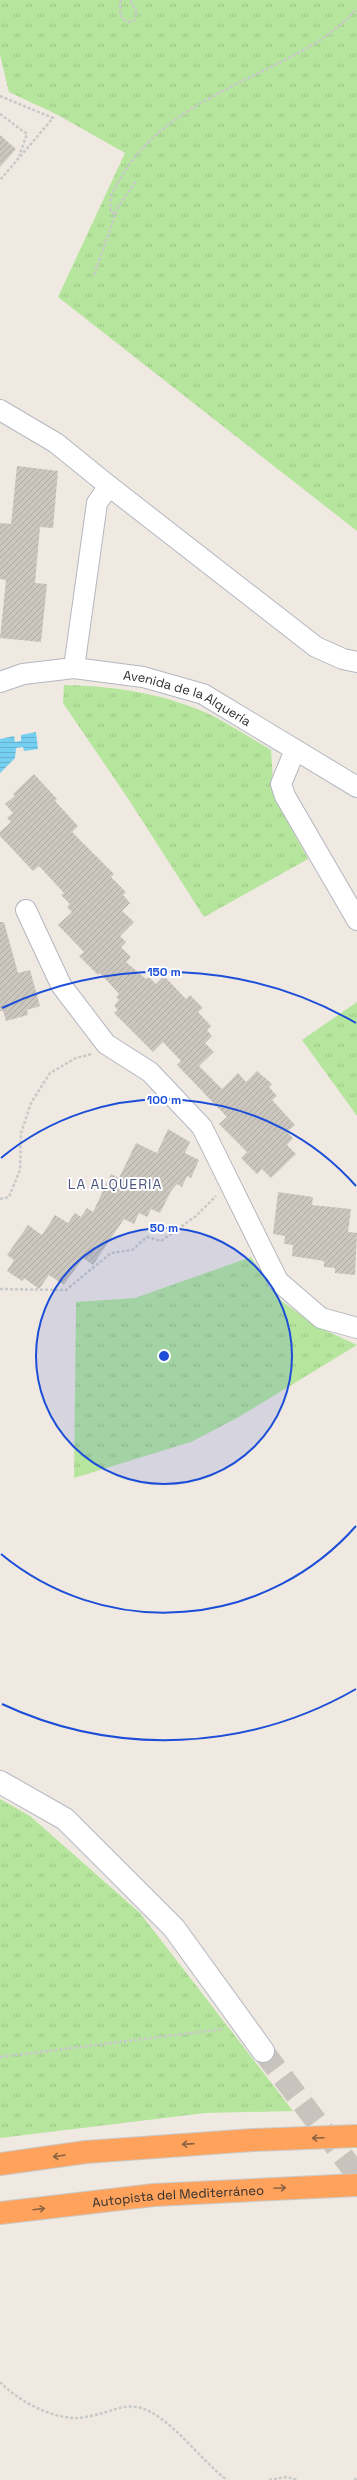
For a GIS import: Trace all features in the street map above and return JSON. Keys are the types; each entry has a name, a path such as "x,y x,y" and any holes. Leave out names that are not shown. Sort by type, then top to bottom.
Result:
{"highway":[{"path":"0,2164 86,2152 253,2140 357,2136"},
{"name":"Autopista del Mediterráneo","path":"0,2213 154,2195 357,2185"}],"main road":[{"path":"0,1782 64,1819 70,1824 174,1928 263,2051"}],"street":[{"path":"0,410 56,443 316,647 342,660 357,662"},
{"path":"74,668 97,503 109,486"},
{"name":"Avenida de la Alquería","path":"0,682 23,674 74,668 142,676 203,694 357,787"},
{"path":"295,750 281,784 284,796 357,920"},
{"path":"26,910 61,985 106,1044 150,1072 202,1127 278,1281 321,1318 357,1328"}],"path":[{"path":"121,0 120,12 124,20 129,22 134,20 137,13 130,0"},
{"path":"115,214 112,212 110,204 113,189 132,158 149,141 180,118 220,93 308,48 344,22 357,9"},
{"path":"0,96 53,118 0,180"},
{"path":"0,114 27,134 18,159"},
{"path":"94,275 115,214 123,198 136,181"},
{"path":"0,1199 9,1197 20,1170 21,1134 31,1103 50,1073 76,1058 100,1052 106,1044"},
{"path":"0,1289 66,1290 111,1253 132,1250 147,1237 161,1241 196,1216 218,1194"},
{"path":"0,2057 245,2026"},
{"path":"0,2382 26,2402 51,2414 76,2418 103,2413 123,2406 142,2408 163,2420 213,2470 227,2480"},
{"path":"269,2480 287,2477 296,2480"}],"green space":[{"path":"0,0 357,0 357,531 58,297 125,153 58,115 9,92 0,55"},
{"path":"64,685 103,687 141,693 179,702 215,717 271,750 274,797 308,859 204,917 129,800 63,703"},
{"path":"357,1002 357,1116 302,1040"},
{"path":"251,1257 279,1299 314,1325 357,1345 237,1418 191,1442 74,1478 76,1302 135,1298"},
{"path":"0,1799 30,1816 140,1913 293,2111 205,2113 0,2138"}],"water":[{"path":"36,732 38,749 24,751 23,747 16,748 15,758 0,773 0,739 14,736 15,742 21,741 21,735"}],"building":[{"path":"0,135 16,149 0,167"},
{"path":"17,466 58,471 53,528 40,527 35,583 47,584 41,642 0,638 6,580 0,579 0,523 11,524"},
{"path":"34,774 57,799 55,801 78,826 72,832 114,874 111,877 126,892 123,895 130,903 122,911 134,922 120,936 126,942 121,947 131,957 126,962 146,979 149,977 156,984 164,976 186,999 190,995 203,1008 198,1012 211,1026 207,1030 212,1036 205,1043 214,1052 199,1066 222,1089 238,1073 246,1082 257,1071 272,1084 269,1087 277,1096 272,1100 295,1125 287,1132 293,1138 287,1145 296,1154 271,1178 262,1169 257,1174 241,1158 247,1152 219,1124 227,1117 177,1065 181,1061 163,1042 153,1052 114,1013 118,1010 114,1006 119,1000 116,997 119,994 100,973 98,975 79,956 84,952 58,925 72,912 67,907 70,904 61,895 64,893 39,866 33,871 0,836 0,832 11,822 7,818 13,813 5,804 15,796 13,794"},
{"path":"0,922 4,922 18,973 30,970 40,1006 27,1010 28,1015 6,1021 3,1011 0,1011"},
{"path":"168,1129 190,1142 185,1153 199,1160 191,1178 187,1176 182,1187 177,1184 171,1191 160,1213 151,1209 147,1217 139,1213 134,1224 124,1219 93,1265 83,1258 64,1285 49,1275 39,1289 24,1278 22,1281 7,1271 14,1260 7,1255 28,1225 42,1235 55,1215 68,1223 75,1213 81,1217 87,1208 93,1212 111,1174 119,1178 136,1143 157,1153"},
{"path":"278,1192 313,1197 312,1205 351,1209 348,1232 357,1233 355,1275 335,1273 335,1268 324,1267 324,1261 292,1256 293,1245 284,1244 285,1236 273,1234"}],"tunnel":[{"path":"263,2051 357,2175"}],"district":[{"name":"LA ALQUERIA","path":"115,1184"}]}
